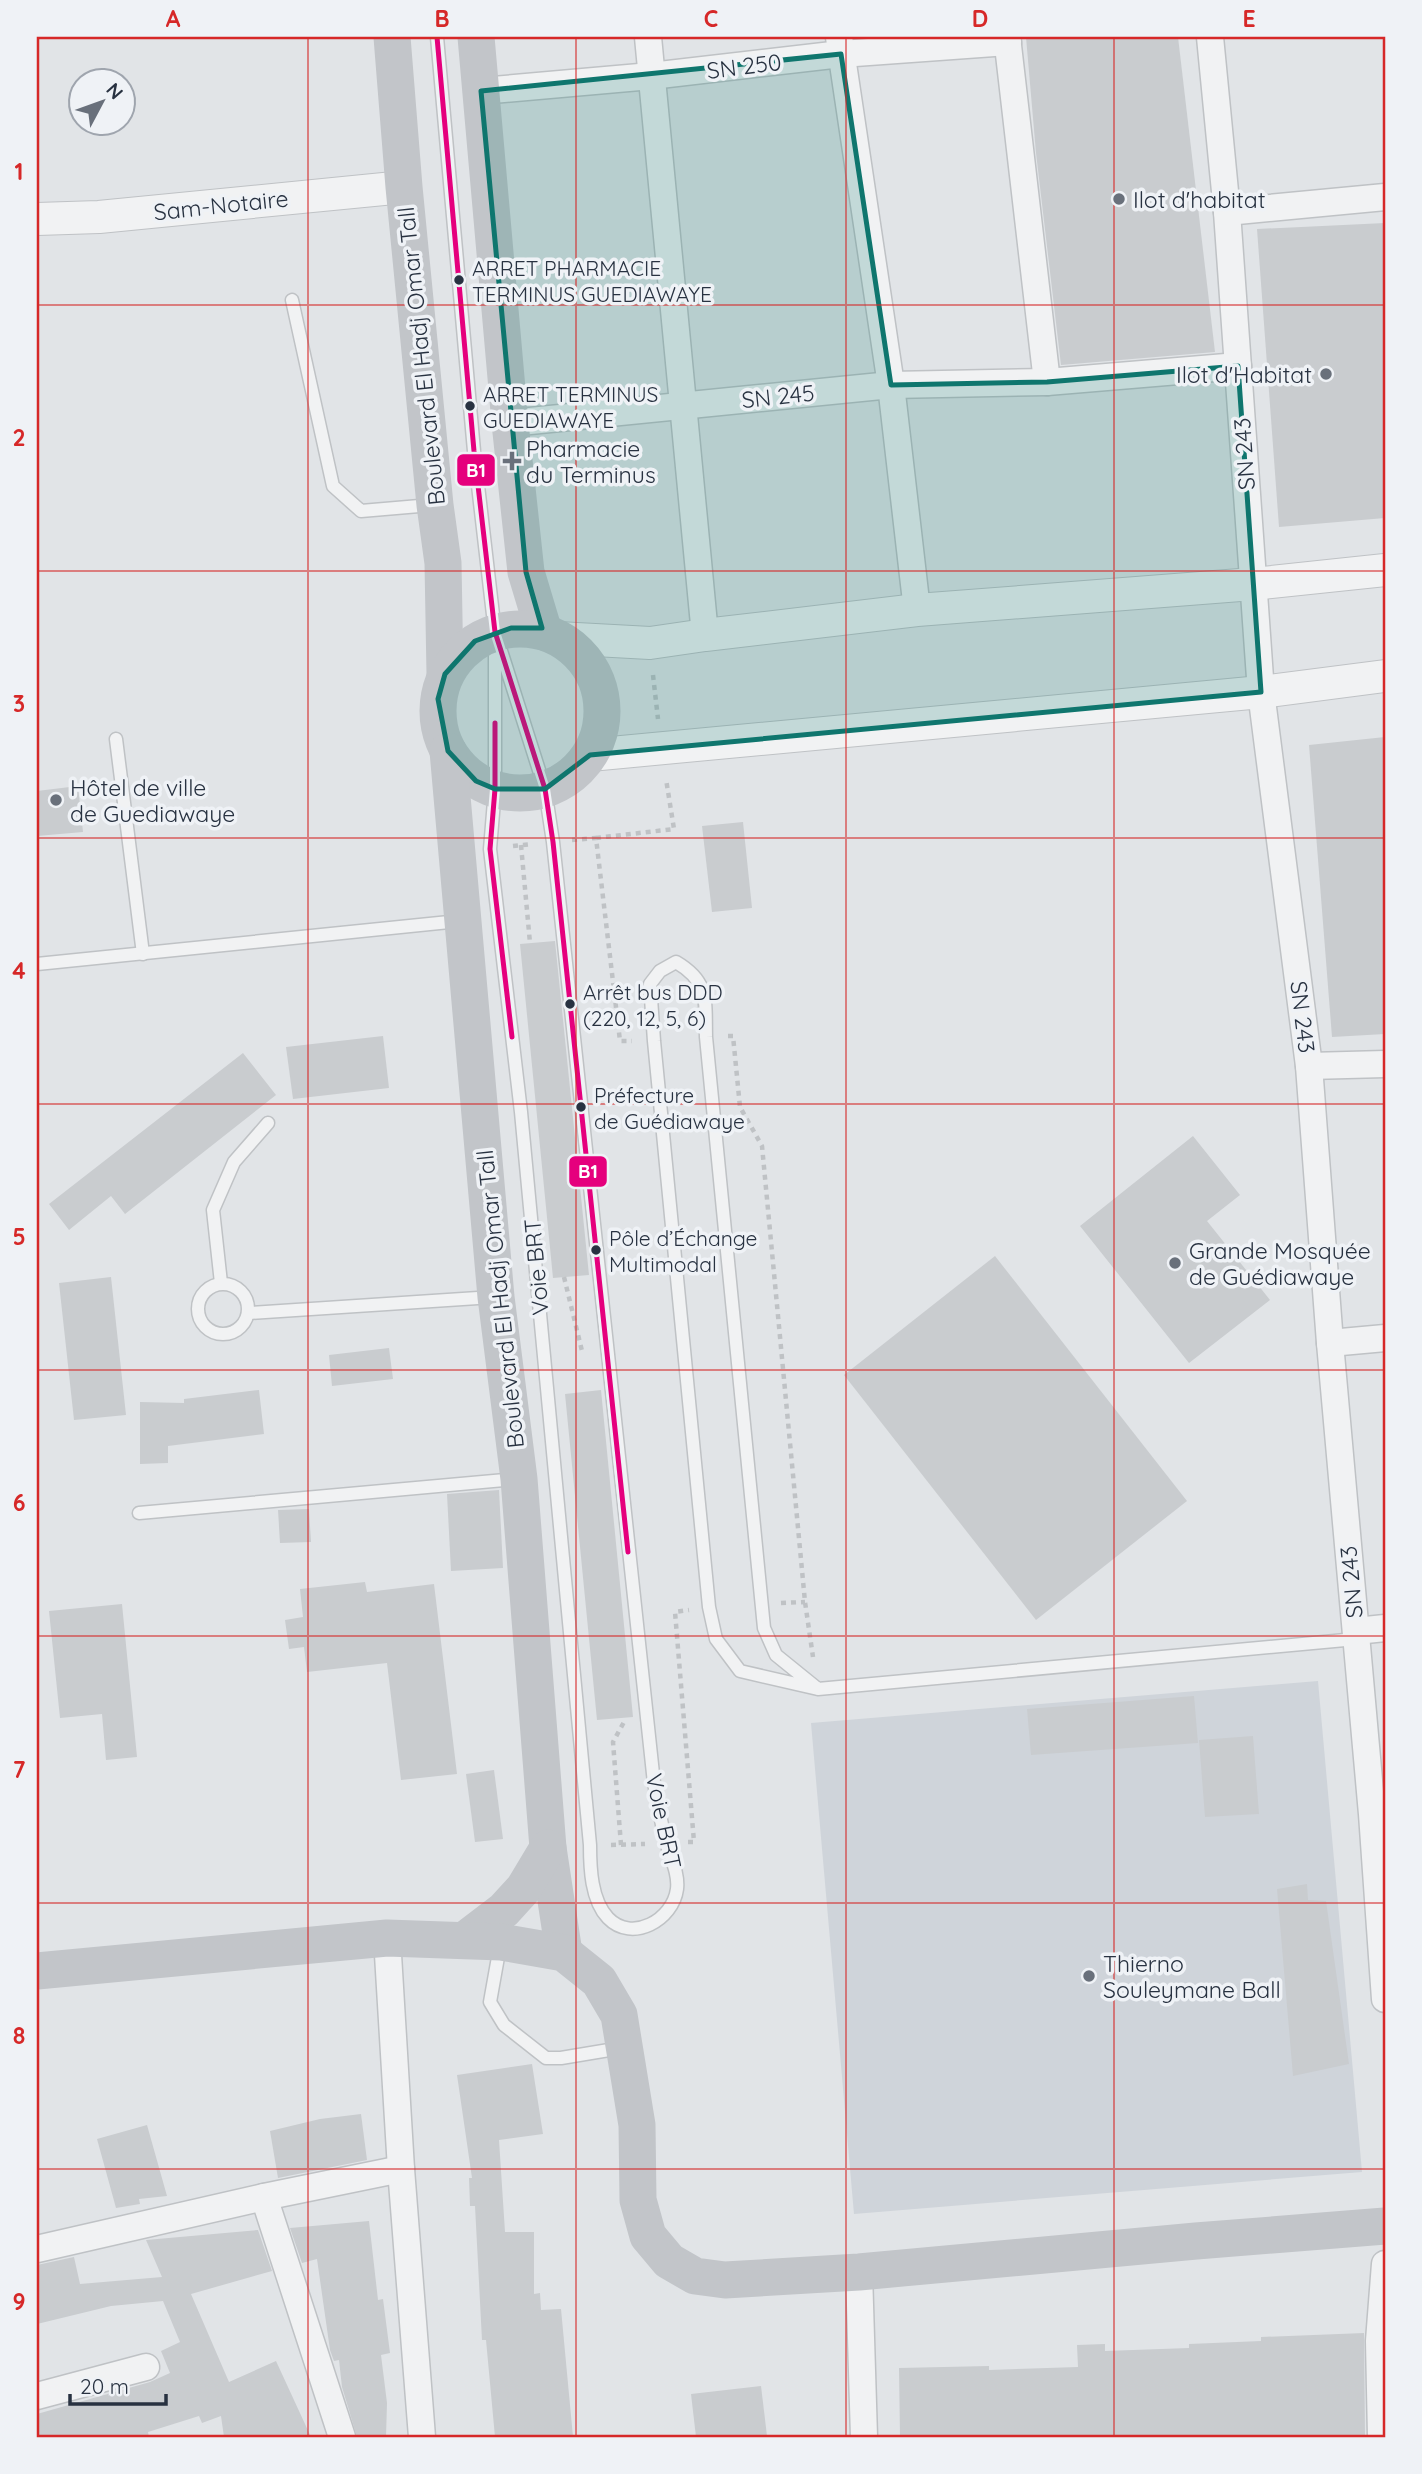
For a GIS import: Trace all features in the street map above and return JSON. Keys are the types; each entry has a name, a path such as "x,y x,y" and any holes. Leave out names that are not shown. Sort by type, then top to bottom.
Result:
{"main road":[{"name":"Boulevard El Hadj Omar Tall","path":"392,37 404,187 443,563 445,674 438,699 439,726 447,751 496,1297 519,1479 548,1848 565,1953"},
{"path":"476,37 526,572 551,635"},
{"name":"Boulevard El Hadj Omar Tall","path":"445,674 458,656 475,641 511,628 528,628 551,635 580,654 595,677 602,703 600,730 590,755 578,770 545,789 520,793 495,789 476,781 447,751"},
{"path":"483,1941 504,1910 524,1888 548,1848"},
{"path":"37,1971 387,1938 483,1941 565,1953 598,1981 619,2015 636,2124 638,2200 648,2236 669,2261 695,2276 725,2280 859,2272 1385,2226"}],"street":[{"path":"648,37 705,635"},
{"name":"SN 243","path":"1210,37 1227,212 1261,692 1309,1066 1356,1635 1379,1813 1385,1999"},
{"name":"SN 250","path":"481,91 651,76 840,46 1008,39"},
{"path":"1008,39 1047,382"},
{"path":"840,46 891,385 917,610"},
{"name":"Sam-Notaire","path":"37,219 99,217 404,187"},
{"path":"1227,212 1385,197"},
{"name":"SN 245","path":"510,423 891,385 1047,382 1238,366"},
{"path":"551,635 650,643 917,610 1253,584 1385,570"},
{"path":"590,755 1261,692 1385,676"},
{"path":"1309,1066 1385,1064"},
{"path":"1330,1343 1385,1338"},
{"path":"1356,1635 1385,1628"},
{"path":"387,1938 401,2169 422,2437"},
{"path":"37,2249 401,2169"},
{"path":"264,2197 342,2437"},
{"path":"1381,2437 1379,2341 1385,2264"},
{"path":"859,2272 864,2437"},
{"path":"37,2396 146,2367"}],"lane":[{"name":"Voie BRT","path":"437,37 474,451 495,632 495,789 490,849 523,1126 590,1846 590,1874 595,1893 607,1917 618,1925 638,1928 659,1921 671,1906 677,1889 652,1770 570,990 545,789 495,632"},
{"path":"292,300 333,486 361,511 435,505"},
{"path":"116,739 143,954"},
{"path":"37,964 463,920"},
{"path":"818,1689 776,1655 764,1628 706,1037 705,994 694,972 676,962 660,971 650,984 655,1055 709,1607 716,1639 740,1671 818,1689 1356,1635"},
{"path":"221,1283 213,1210 234,1162 268,1123"},
{"path":"221,1283 233,1285 242,1292 248,1301 249,1313 245,1324 236,1332 225,1335 204,1327 198,1317 198,1306 202,1294 221,1283"},
{"path":"249,1313 496,1297"},
{"path":"139,1513 519,1479"},
{"path":"483,1941 491,2002 504,2025 546,2057 561,2058 626,2047"}],"path":[{"path":"521,845 530,943"},
{"path":"564,1277 583,1353"},
{"path":"762,1604 805,1602"},
{"path":"590,1846 694,1842 675,1612 709,1607"},
{"path":"621,1845 613,1742 626,1718"}],"highlighted area":[{"path":"841,54 891,385 1047,382 1238,366 1261,692 590,755 545,789 495,789 476,781 448,751 438,699 445,674 475,641 511,628 542,628 526,572 481,91"}],"shaded area":[{"name":"Thierno Souleymane Ball","path":"1318,1681 1362,2172 854,2214 811,1723"}],"building":[{"name":"Ilot d'habitat","path":"1026,37 1178,37 1215,352 1061,365 1036,153"},
{"name":"Ilot d'Habitat","path":"1385,223 1385,518 1279,527 1257,229"},
{"path":"1385,737 1385,1034 1332,1037 1309,745"},
{"path":"78,786 83,832 37,836 37,791"},
{"path":"743,822 752,908 712,912 702,826"},
{"path":"555,941 589,1275 553,1278 520,944"},
{"path":"383,1036 389,1088 293,1099 286,1047"},
{"path":"243,1053 276,1095 125,1214 111,1196 69,1230 49,1204"},
{"name":"Grande Mosquée de Guédiawaye","path":"1193,1136 1240,1195 1207,1221 1270,1300 1189,1363 1080,1226"},
{"path":"995,1256 1187,1501 1036,1620 844,1375"},
{"path":"111,1277 126,1415 74,1420 59,1283"},
{"path":"389,1348 393,1379 332,1386 329,1355"},
{"path":"259,1390 264,1434 168,1446 168,1463 140,1464 140,1402 184,1403 184,1399"},
{"path":"601,1390 633,1717 597,1720 565,1394"},
{"path":"499,1490 503,1568 451,1571 447,1494"},
{"path":"309,1509 311,1542 280,1543 278,1510"},
{"path":"365,1582 367,1592 434,1584 457,1774 401,1780 387,1663 307,1672 304,1647 289,1649 285,1620 303,1617 300,1589"},
{"path":"122,1604 137,1757 106,1760 102,1714 60,1718 49,1611"},
{"path":"1194,1696 1198,1743 1031,1755 1027,1709"},
{"path":"1253,1736 1259,1814 1205,1817 1199,1740"},
{"path":"494,1770 503,1839 475,1842 466,1774"},
{"path":"1307,1884 1308,1900 1326,1901 1349,2064 1293,2076 1277,1889"},
{"path":"532,2064 543,2134 499,2140 505,2232 534,2232 534,2294 540,2293 541,2310 561,2309 573,2437 495,2437 486,2340 482,2340 475,2206 470,2206 469,2178 472,2178 457,2075"},
{"path":"361,2114 367,2160 278,2178 270,2131 320,2119"},
{"path":"147,2125 167,2196 139,2199 140,2204 116,2208 97,2139"},
{"path":"369,2221 378,2300 383,2299 390,2353 381,2355 387,2403 386,2437 357,2437 342,2387 339,2360 334,2361 330,2350 317,2259 302,2263 290,2228"},
{"path":"258,2230 272,2271 191,2294 229,2382 276,2361 311,2437 224,2437 221,2416 202,2423 199,2416 148,2432 149,2437 37,2437 37,2414 150,2382 170,2373 161,2351 180,2342 163,2301 111,2306 37,2324 37,2265 74,2257 80,2284 162,2277 146,2240"},
{"path":"1364,2333 1365,2437 900,2437 899,2368 989,2366 989,2370 1078,2367 1077,2345 1105,2344 1105,2351 1189,2348 1189,2344 1261,2341 1261,2337"},
{"path":"761,2386 767,2436 696,2437 691,2394"}],"transit line":[{"name":"B1","path":"437,37 474,451 495,632 545,789 553,842 628,1552"},
{"name":"B1","path":"495,723 495,789 490,849 512,1037"}],"place":[{"name":"Ilot d'habitat","path":"1119,199"},
{"name":"ARRET PHARMACIE TERMINUS GUEDIAWAYE","path":"459,280"},
{"name":"Ilot d'Habitat","path":"1326,374"},
{"name":"ARRET TERMINUS GUEDIAWAYE","path":"470,406"},
{"name":"Pharmacie du Terminus","path":"512,461"},
{"name":"Hôtel de ville de Guediawaye","path":"56,800"},
{"name":"Arrêt bus DDD (220, 12, 5, 6)","path":"570,1004"},
{"name":"Préfecture de Guédiawaye","path":"581,1107"},
{"name":"Pôle d’Échange Multimodal","path":"596,1250"},
{"name":"Grande Mosquée de Guédiawaye","path":"1175,1263"},
{"name":"Thierno Souleymane Ball","path":"1089,1976"}]}
